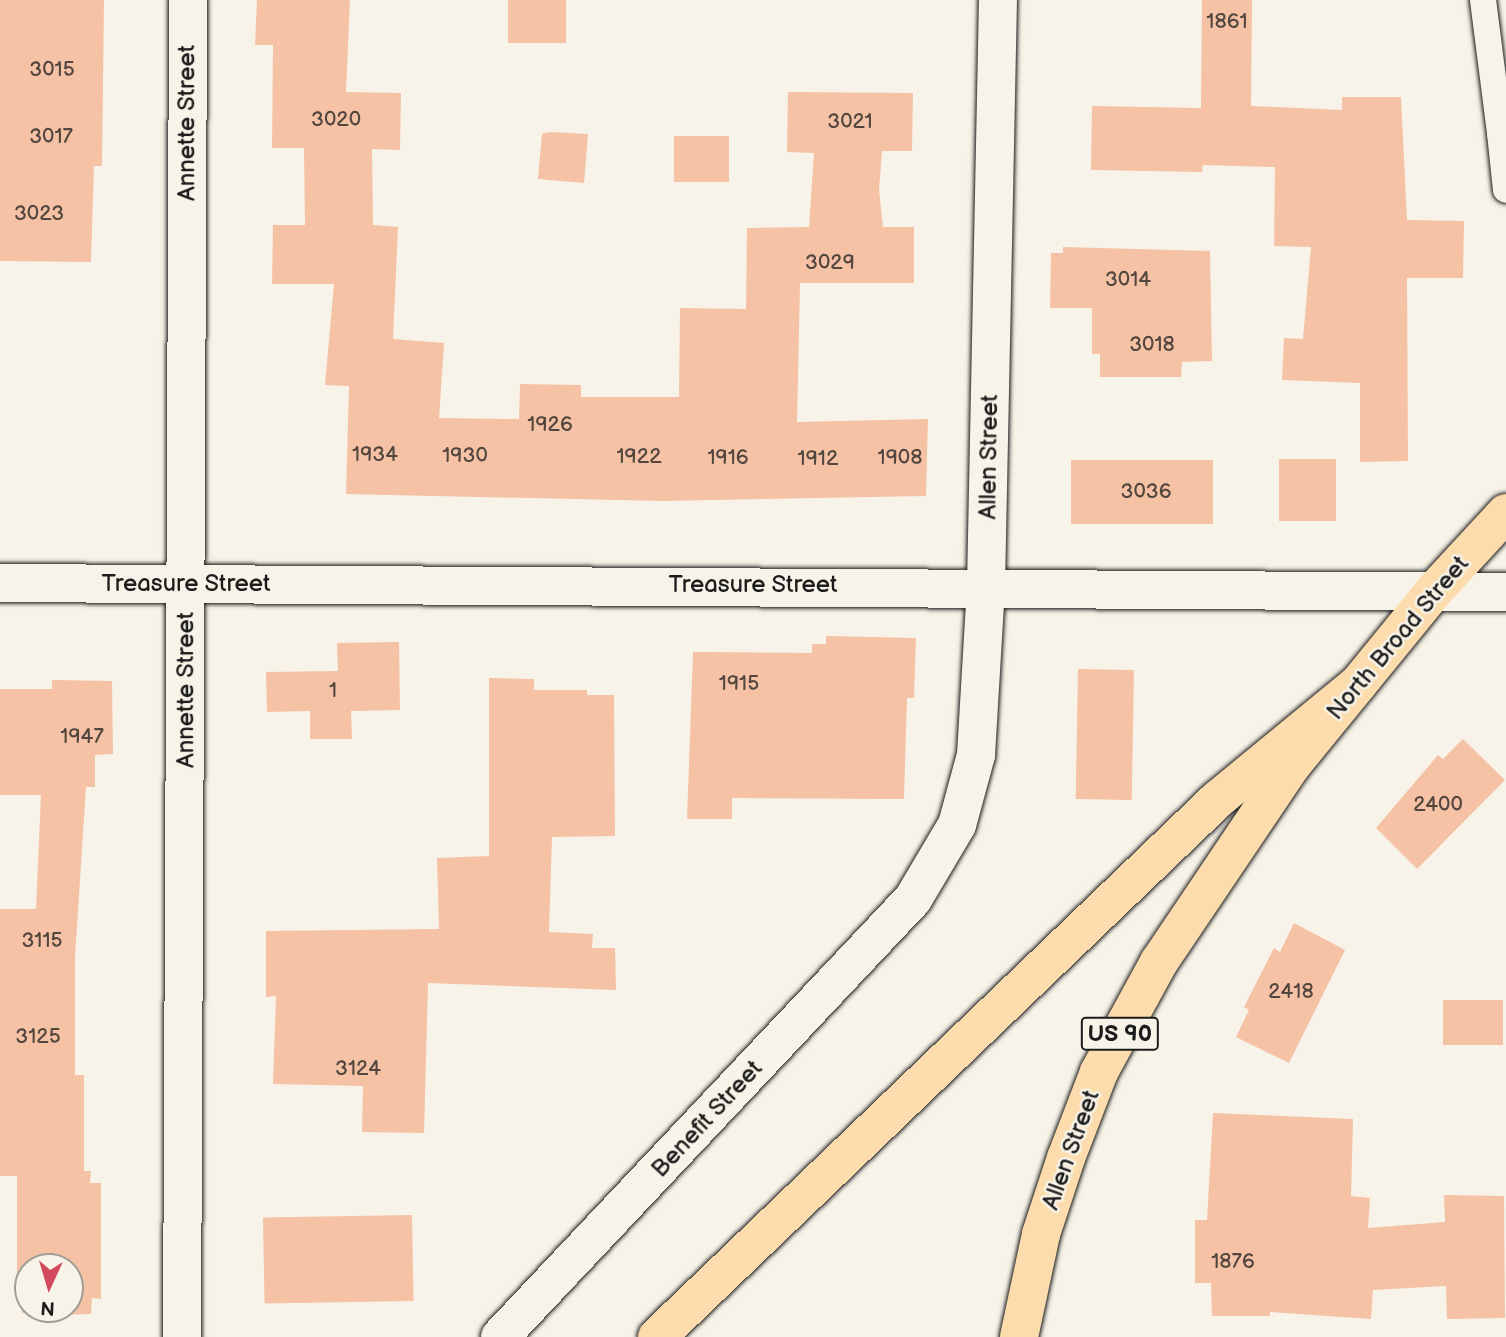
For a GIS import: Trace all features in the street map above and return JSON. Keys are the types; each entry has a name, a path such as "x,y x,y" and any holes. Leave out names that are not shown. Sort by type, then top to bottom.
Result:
{"main road":[{"name":"North Broad Street","path":"1292,765 1434,591 1506,513"},
{"path":"657,1337 828,1177 1218,799 1357,684"},
{"name":"Allen Street","path":"1019,1337 1041,1234 1099,1072 1159,962 1292,765"}],"street":[{"name":"Annette Street","path":"182,1337 188,0"},
{"name":"Allen Street","path":"913,899 957,825 976,755 986,586 998,0"},
{"name":"Treasure Street","path":"0,583 986,586 1506,592"},
{"name":"Benefit Street","path":"500,1337 913,899"}],"lane":[{"path":"1483,0 1503,136 1506,190"}],"building":[{"path":"0,0 104,0 102,166 94,166 91,262 0,261"},
{"path":"257,0 350,0 346,92 401,93 400,150 372,149 373,225 398,227 393,339 444,343 439,418 519,419 520,384 581,385 581,397 679,397 680,308 746,309 747,228 809,227 814,153 787,152 788,92 913,93 912,151 882,151 879,190 883,227 914,227 914,283 800,283 797,422 928,419 926,496 662,501 346,494 349,386 325,385 334,284 272,284 273,225 305,225 304,148 272,148 273,45 255,45"},
{"path":"508,0 566,0 566,43 508,43"},
{"path":"1202,0 1252,0 1251,106 1342,110 1342,97 1401,97 1407,220 1464,221 1463,278 1407,278 1408,461 1360,462 1360,383 1282,380 1284,338 1303,339 1311,247 1274,246 1275,167 1203,165 1202,172 1091,170 1092,106 1201,108"},
{"path":"542,134 588,134 584,183 538,179"},
{"path":"674,136 729,136 729,182 674,182"},
{"path":"1063,247 1210,251 1212,361 1182,362 1181,377 1100,377 1100,354 1092,354 1092,308 1050,308 1051,253 1063,253"},
{"path":"1279,459 1336,459 1336,521 1279,521"},
{"path":"1071,460 1213,460 1213,524 1071,524"},
{"path":"826,636 916,638 914,698 907,698 904,799 732,798 732,819 687,819 693,652 812,653 812,644 826,644"},
{"path":"399,642 400,710 351,711 352,739 310,739 310,711 267,712 266,672 338,671 337,643"},
{"path":"1078,669 1134,670 1132,800 1076,799"},
{"path":"489,678 534,679 534,690 587,690 587,695 614,695 615,836 552,837 549,932 593,934 592,948 615,948 616,990 428,983 424,1133 362,1132 363,1086 273,1084 276,996 266,997 266,931 439,929 437,858 489,856"},
{"path":"52,680 112,681 113,754 95,755 95,787 86,787 75,957 75,1075 84,1075 84,1171 91,1171 90,1183 101,1183 101,1299 92,1298 91,1314 84,1314 84,1253 17,1253 17,1176 0,1176 0,909 36,909 41,795 0,795 0,689 52,689"},
{"path":"1463,739 1505,780 1417,869 1376,828 1438,755 1443,759"},
{"path":"1294,923 1345,950 1289,1063 1236,1037 1249,1010 1244,1007 1274,948 1280,952"},
{"path":"1443,1000 1503,1000 1503,1045 1443,1045"},
{"path":"1213,1113 1353,1119 1351,1196 1370,1198 1368,1228 1445,1222 1444,1195 1504,1196 1505,1318 1447,1319 1446,1286 1373,1290 1371,1319 1270,1312 1270,1316 1212,1316 1211,1283 1195,1283 1195,1220 1207,1220"},
{"path":"412,1215 414,1301 265,1304 263,1218"}]}
